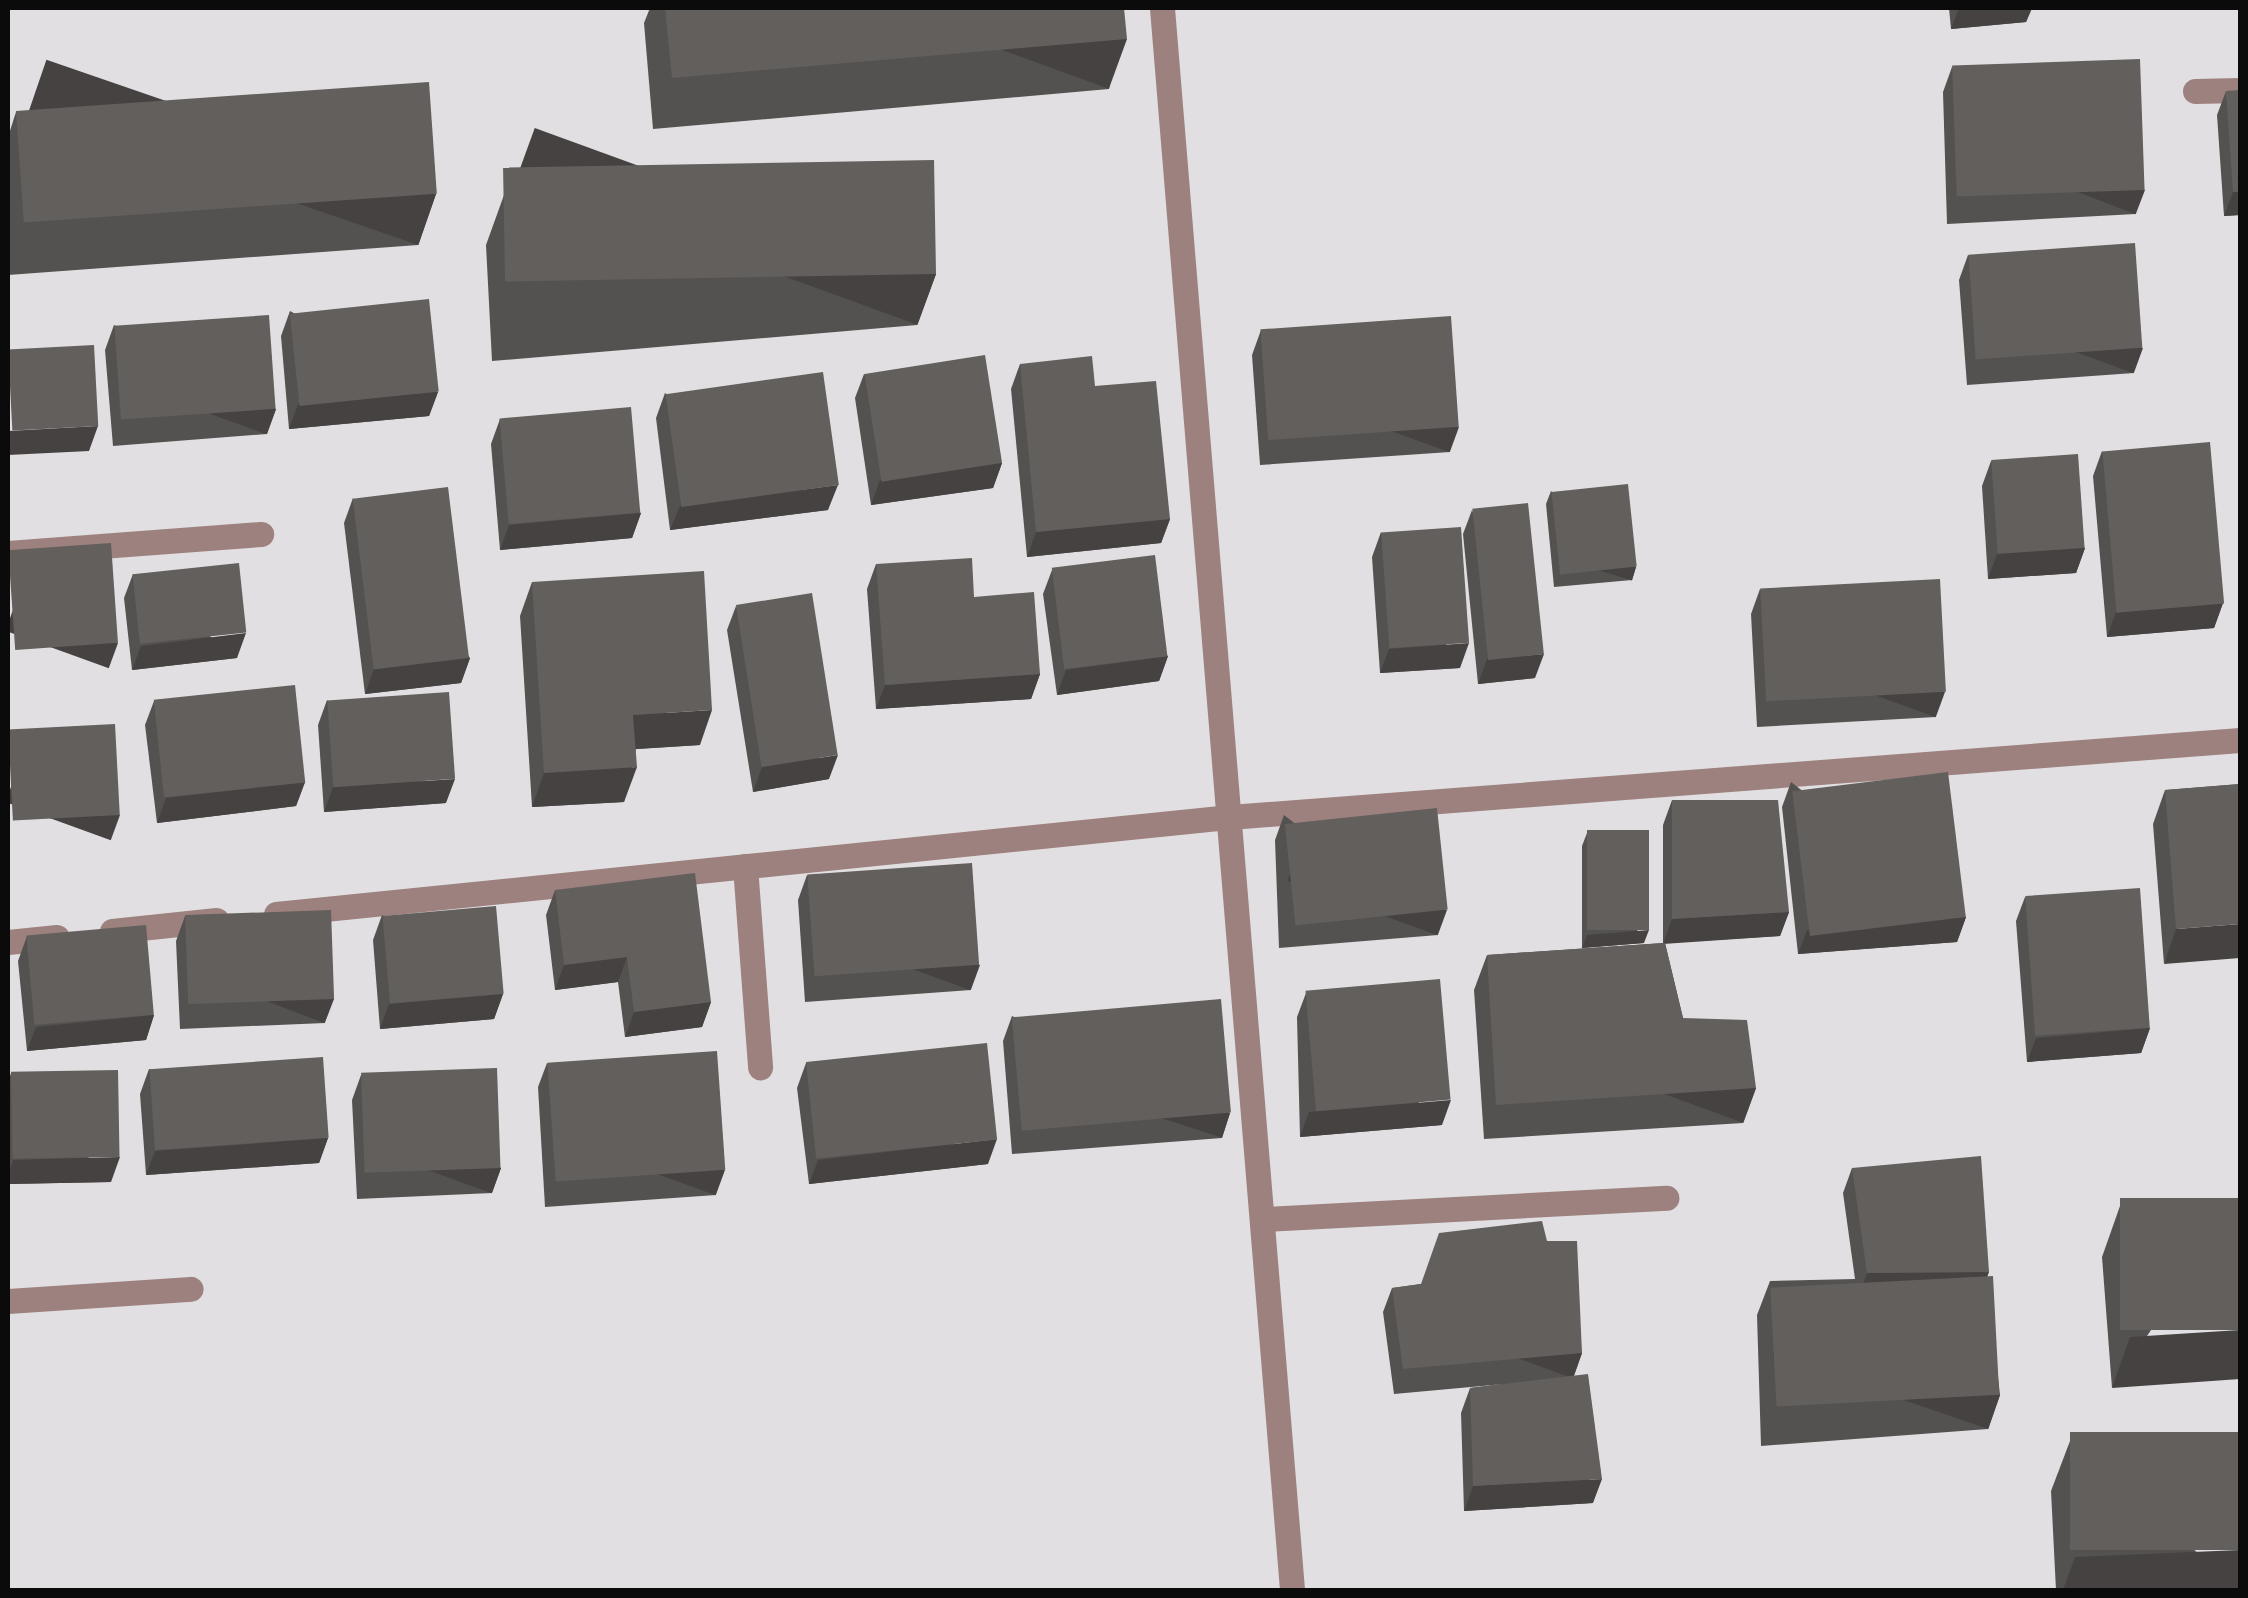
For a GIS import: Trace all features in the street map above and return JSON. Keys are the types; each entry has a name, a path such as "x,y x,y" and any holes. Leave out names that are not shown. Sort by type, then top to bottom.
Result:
{"street":[{"path":"1162,8 1292,1590"},
{"path":"2195,92 2240,90"},
{"path":"8,553 260,534"},
{"path":"8,942 1230,817 2240,740"},
{"path":"745,866 760,1066"},
{"path":"1263,1219 1666,1198"},
{"path":"8,1301 191,1289"}],"building":[{"path":"665,8 1124,8 1127,39 672,78"},
{"path":"2140,59 2145,190 1957,196 1952,66"},
{"path":"429,82 437,194 24,223 16,111"},
{"path":"2240,90 2240,191 2233,192 2226,91"},
{"path":"934,160 936,274 505,282 503,168"},
{"path":"2135,243 2142,348 1976,359 1968,255"},
{"path":"429,299 439,391 299,406 290,314"},
{"path":"269,315 276,409 121,420 114,326"},
{"path":"1451,316 1459,427 1268,440 1260,329"},
{"path":"94,345 98,426 12,430 8,350"},
{"path":"985,355 1002,463 882,482 865,374"},
{"path":"1092,356 1095,386 1156,381 1170,519 1036,532 1020,364"},
{"path":"823,372 839,485 681,507 666,394"},
{"path":"631,407 640,513 509,524 500,419"},
{"path":"2210,442 2224,603 2117,613 2102,451"},
{"path":"2078,454 2085,548 1998,554 1991,460"},
{"path":"1628,484 1637,567 1560,575 1551,492"},
{"path":"448,487 469,658 374,669 353,499"},
{"path":"1528,503 1544,654 1488,660 1472,509"},
{"path":"1461,527 1469,643 1389,648 1381,533"},
{"path":"111,543 118,643 15,650 8,550"},
{"path":"1155,555 1167,656 1064,669 1052,568"},
{"path":"972,558 974,597 1034,592 1040,674 885,685 876,564"},
{"path":"239,563 246,633 140,644 133,574"},
{"path":"704,571 712,710 633,715 637,767 544,773 532,582"},
{"path":"1940,579 1946,692 1766,701 1760,588"},
{"path":"812,593 838,755 762,767 736,605"},
{"path":"295,685 305,782 164,797 154,700"},
{"path":"449,692 455,779 333,787 327,701"},
{"path":"115,724 120,815 13,820 8,730"},
{"path":"1948,772 1966,917 1810,936 1792,791"},
{"path":"2240,784 2240,924 2176,929 2165,790"},
{"path":"1672,800 1778,800 1789,912 1672,919"},
{"path":"1437,808 1448,909 1296,925 1285,824"},
{"path":"1587,830 1649,830 1649,930 1587,930"},
{"path":"972,863 979,965 815,976 807,875"},
{"path":"695,873 711,1002 634,1012 627,957 564,965 555,890"},
{"path":"2140,888 2150,1028 2035,1036 2025,896"},
{"path":"496,906 504,994 390,1004 382,916"},
{"path":"331,910 334,999 188,1004 185,915"},
{"path":"146,925 154,1015 34,1025 26,935"},
{"path":"1665,943 1683,1018 1747,1020 1756,1088 1496,1105 1487,955"},
{"path":"1440,979 1451,1100 1316,1111 1306,991"},
{"path":"1221,999 1231,1113 1022,1131 1012,1017"},
{"path":"987,1043 997,1139 816,1158 806,1062"},
{"path":"717,1051 725,1170 556,1182 547,1063"},
{"path":"323,1057 329,1138 155,1150 149,1069"},
{"path":"497,1068 500,1168 365,1173 361,1073"},
{"path":"118,1070 120,1157 13,1159 11,1072"},
{"path":"1981,1156 1989,1272 1867,1273 1852,1168"},
{"path":"2120,1198 2240,1198 2240,1330 2120,1330"},
{"path":"1542,1221 1547,1241 1577,1241 1582,1353 1403,1369 1392,1288 1421,1284 1439,1233"},
{"path":"1993,1276 1999,1395 1777,1407 1770,1288"},
{"path":"1588,1374 1602,1479 1473,1486 1470,1388"},
{"path":"2070,1432 2240,1432 2240,1550 2070,1550"}]}
